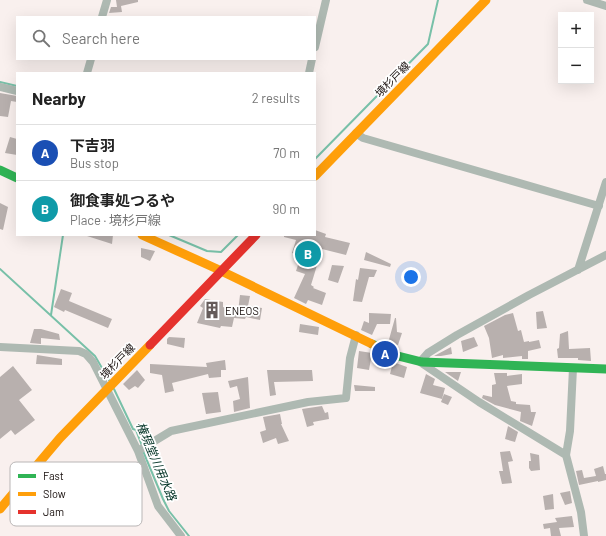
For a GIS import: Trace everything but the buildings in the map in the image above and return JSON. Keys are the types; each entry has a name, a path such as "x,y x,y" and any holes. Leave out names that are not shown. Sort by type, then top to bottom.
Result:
{"main road":[{"name":"境杉戸線","path":"316,172 486,0"},
{"path":"0,170 16,178"},
{"path":"144,236 221,270 245,284 382,348 420,362 606,368"},
{"name":"境杉戸線","path":"39,462 106,389 255,236"},
{"name":"境杉戸線","path":"0,508 10,496"}],"street":[{"path":"102,16 107,0"},
{"path":"316,43 326,0"},
{"path":"587,0 606,6"},
{"path":"87,72 91,60"},
{"path":"309,72 312,60"},
{"path":"0,87 16,91"},
{"path":"356,133 363,138 599,206"},
{"path":"578,270 606,182"},
{"path":"566,455 479,402 420,362 428,353 457,335 606,255"},
{"path":"138,450 171,431 308,402 346,398 350,358 356,336"},
{"path":"0,347 79,351 86,354 93,362 138,450 158,506 181,536"},
{"path":"573,368 570,430 566,455 581,512 584,536"}],"waterway":[{"path":"316,158 428,44 438,0"},
{"path":"0,82 16,86"},
{"path":"51,315 63,236"},
{"path":"171,236 207,251 221,252 237,236"},
{"name":"権現堂川用水路","path":"0,269 95,356 109,380"},
{"name":"権現堂川用水路","path":"114,389 133,429 136,430 142,446"},
{"name":"権現堂川用水路","path":"143,451 169,511 189,536"}],"traffic: fast":[{"path":"0,170 16,178"},
{"path":"372,344 398,356 422,362 606,369"}],"traffic: slow":[{"path":"316,175 486,0"},
{"path":"144,236 215,268 372,344"},
{"path":"40,462 60,438 150,345"},
{"path":"0,509 10,497"}],"traffic: jam":[{"path":"150,345 255,236"}],"place":[{"name":"御食事処つるや","path":"308,254"},
{"name":"ENEOS","path":"212,310"},
{"name":"下吉羽","path":"385,354"}]}
